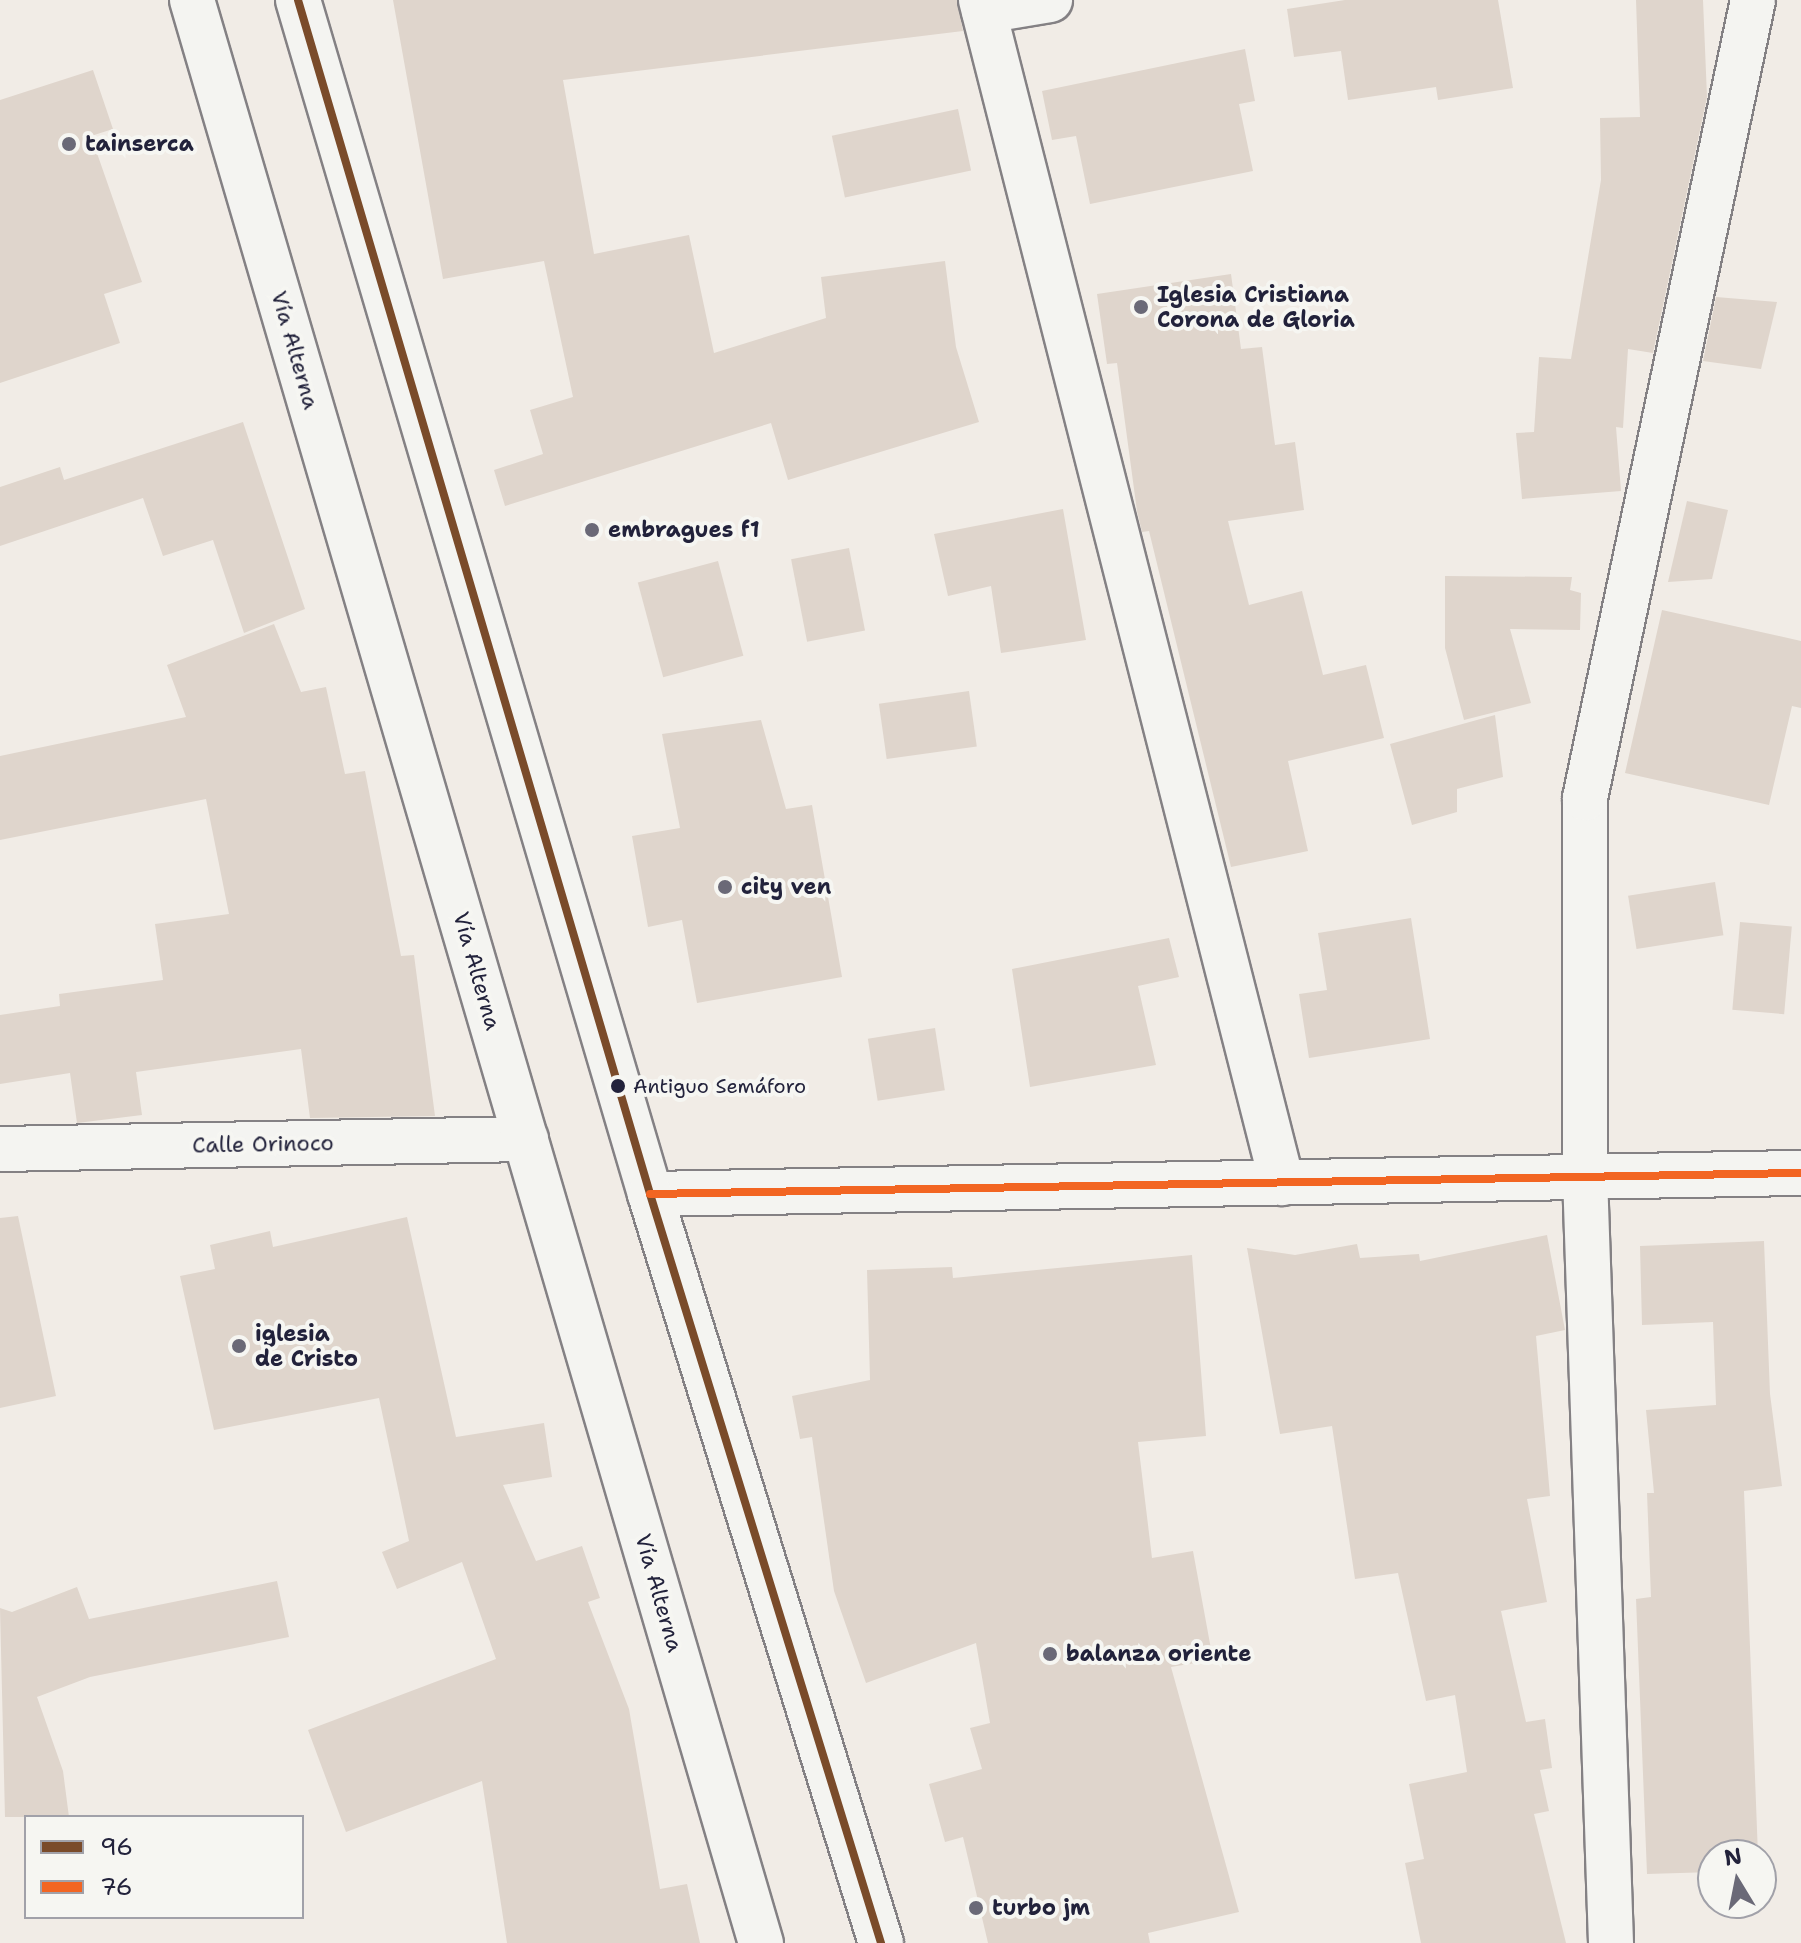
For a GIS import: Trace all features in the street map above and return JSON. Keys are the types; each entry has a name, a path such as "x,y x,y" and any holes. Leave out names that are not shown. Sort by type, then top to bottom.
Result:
{"main road":[{"name":"Vía Alterna","path":"192,0 761,1943"},
{"path":"298,0 650,1194 881,1943"},
{"path":"1050,0 983,6 1282,1183"},
{"path":"1611,1943 1585,1176 1585,798 1753,0"},
{"name":"Calle Orinoco","path":"0,1149 526,1139"},
{"path":"650,1194 1585,1176 1801,1184"}],"building":[{"path":"393,0 957,0 963,31 563,80 594,254 689,235 714,353 826,318 821,277 945,261 956,347 979,422 788,480 771,423 505,506 494,470 543,454 530,410 573,397 544,261 443,279"},
{"path":"1345,0 1498,0 1513,88 1438,100 1436,87 1348,100 1341,51 1294,57 1287,9"},
{"path":"1636,0 1703,0 1707,97 1653,353 1628,349 1623,428 1616,427 1621,491 1522,499 1516,433 1534,432 1539,357 1571,359 1601,180 1600,118 1640,117"},
{"path":"1245,49 1255,101 1239,104 1253,171 1090,204 1076,136 1052,140 1042,91"},
{"path":"93,70 113,129 91,136 142,282 104,294 120,343 0,383 0,100"},
{"path":"958,109 971,171 845,197 832,136"},
{"path":"1231,274 1241,349 1262,347 1275,445 1295,442 1304,510 1228,521 1249,605 1302,591 1323,675 1366,665 1384,738 1288,761 1308,851 1231,867 1149,531 1142,532 1137,511 1117,363 1107,364 1097,294"},
{"path":"1716,297 1777,302 1761,369 1703,361"},
{"path":"243,422 305,609 244,633 213,540 163,556 143,498 0,546 0,487 60,467 64,480"},
{"path":"1687,501 1728,510 1712,579 1668,582"},
{"path":"1063,509 1086,640 1001,653 991,586 948,596 934,534"},
{"path":"849,548 865,630 807,642 791,559"},
{"path":"718,561 743,656 663,677 638,582"},
{"path":"1445,576 1572,577 1570,590 1581,593 1580,630 1510,629 1531,703 1464,720 1445,648"},
{"path":"1662,610 1801,641 1801,708 1792,706 1769,805 1625,773"},
{"path":"274,624 301,692 326,687 345,774 365,771 401,956 414,955 435,1116 310,1118 301,1049 136,1072 142,1115 77,1123 70,1073 0,1084 0,1015 60,1006 59,994 163,980 155,924 229,914 206,799 0,840 0,756 186,717 167,665"},
{"path":"969,691 977,746 887,759 879,704"},
{"path":"1495,715 1503,777 1457,789 1457,812 1412,825 1390,744"},
{"path":"761,720 786,809 812,805 842,977 697,1003 682,920 648,927 632,836 680,828 662,734"},
{"path":"1715,882 1723,935 1637,949 1628,896"},
{"path":"1411,918 1430,1039 1309,1058 1299,994 1327,990 1318,933"},
{"path":"1740,922 1792,927 1784,1014 1732,1010"},
{"path":"1169,938 1179,977 1138,986 1156,1065 1030,1087 1012,969"},
{"path":"935,1028 945,1090 878,1101 868,1039"},
{"path":"18,1216 56,1396 0,1408 0,1218"},
{"path":"407,1217 456,1437 544,1423 552,1477 503,1485 536,1561 582,1546 600,1598 588,1602 629,1709 660,1889 687,1884 700,1943 507,1943 482,1781 346,1832 308,1730 496,1659 462,1562 397,1589 382,1552 409,1541 379,1398 214,1430 180,1276 215,1269 210,1245 270,1231 273,1247"},
{"path":"1547,1235 1565,1330 1536,1336 1550,1496 1527,1499 1547,1602 1501,1611 1526,1722 1545,1719 1552,1768 1540,1770 1549,1811 1534,1814 1566,1943 1421,1943 1405,1863 1424,1859 1409,1784 1467,1772 1455,1695 1426,1701 1398,1573 1355,1579 1332,1426 1280,1434 1247,1248 1295,1255 1357,1244 1360,1258 1419,1254 1420,1261"},
{"path":"1764,1241 1770,1394 1782,1486 1744,1491 1757,1839 1697,1839 1697,1872 1647,1874 1636,1599 1651,1597 1647,1493 1654,1493 1646,1410 1716,1405 1713,1322 1642,1325 1640,1246"},
{"path":"1192,1255 1206,1436 1138,1442 1152,1558 1193,1551 1213,1660 1171,1667 1239,1912 1148,1933 1150,1943 988,1943 963,1837 945,1842 929,1784 982,1769 970,1728 990,1723 976,1643 866,1683 834,1591 812,1437 800,1439 792,1396 870,1380 867,1270 952,1267 953,1278"},
{"path":"277,1581 289,1637 90,1677 37,1697 63,1771 69,1815 5,1817 0,1608 12,1612 77,1587 89,1619"}],"transit line":[{"name":"96","path":"298,0 650,1194 881,1943"},
{"name":"76","path":"650,1194 1801,1173"}],"place":[{"name":"tainserca","path":"69,144"},
{"name":"Iglesia Cristiana Corona de Gloria","path":"1141,307"},
{"name":"embragues f1","path":"592,530"},
{"name":"city ven","path":"725,887"},
{"name":"Antiguo Semáforo","path":"618,1086"},
{"name":"iglesia de Cristo","path":"239,1346"},
{"name":"balanza oriente","path":"1050,1654"},
{"name":"turbo jm","path":"976,1908"}]}
